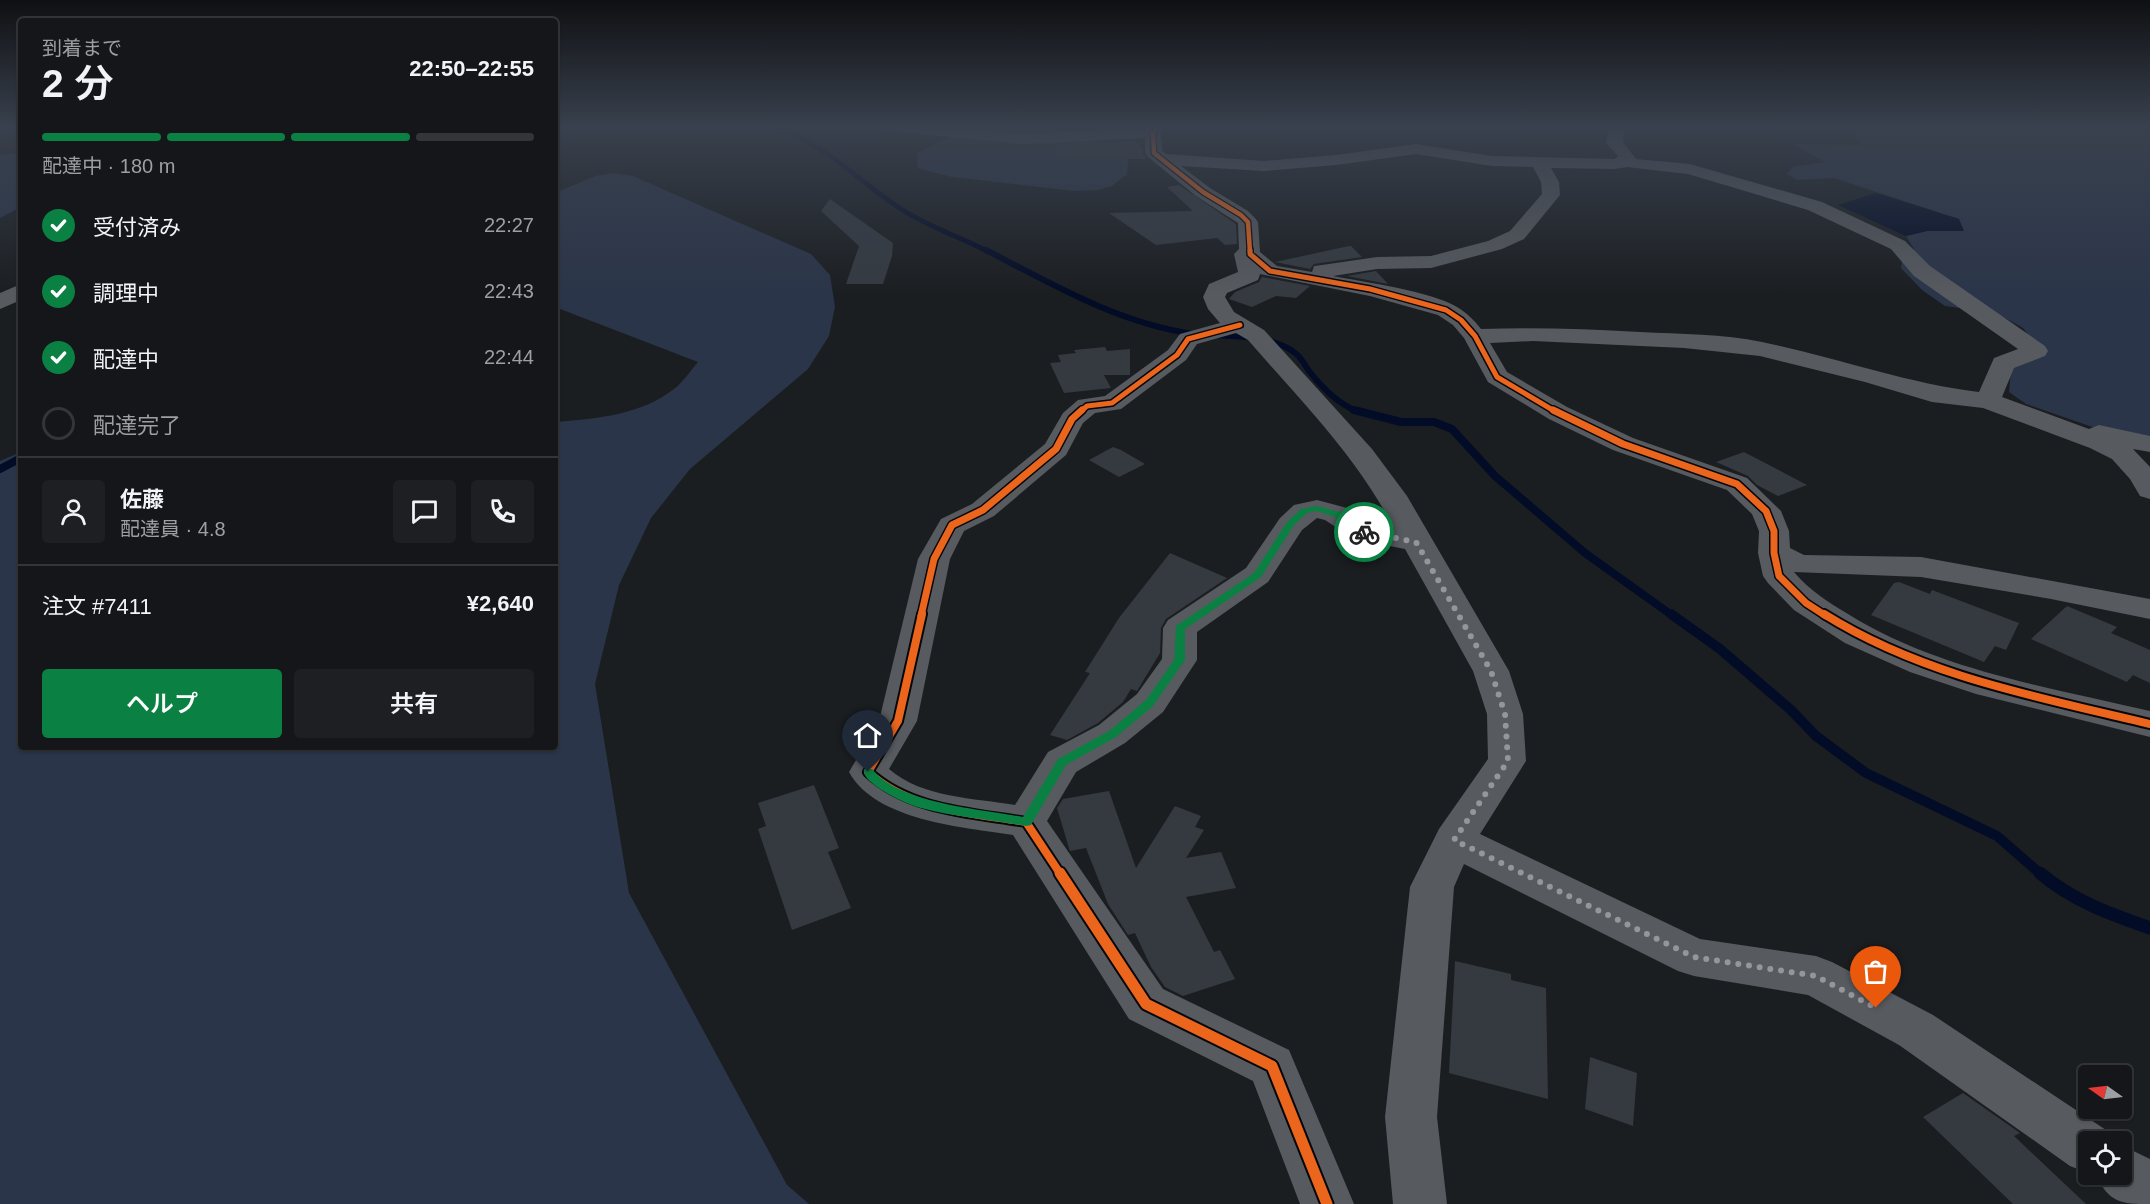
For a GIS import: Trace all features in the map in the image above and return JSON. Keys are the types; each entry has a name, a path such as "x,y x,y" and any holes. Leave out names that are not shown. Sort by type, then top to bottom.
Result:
{"street":[{"path":"1189,181 1248,222 1250,254"},
{"path":"1310,277 1312,272 1377,263 1431,262 1464,255 1517,235 1551,195 1550,181"},
{"path":"1731,181 1815,206 1898,245 1922,271 2036,351 2003,363 2001,406"},
{"path":"1420,1204 1411,1117 1432,887 1454,840 1508,761 1505,714 1491,671 1392,496 1362,455 1256,334 1226,317 1219,309 1214,297 1217,289 1250,275 1244,254 1250,254 1270,271 1310,277 1419,301 1446,310 1461,320 1475,336 1497,377 1558,413 1623,444 1737,484 1766,511 1774,531 1774,553 1779,576 1806,603 1857,635 1922,664 1989,685 2150,724"},
{"path":"0,302 18,293"},
{"path":"1240,325 1188,339 1177,355 1112,403 1088,406 1072,419 1056,449 983,510 952,525 934,559 898,721 868,772 875,781 921,804 1026,822 1146,1004 1272,1066 1327,1204"},
{"path":"1475,336 1533,334 1684,341 1760,349 1873,376 1932,394 2017,409 2121,439 2150,444"},
{"path":"2001,406 2100,442 2122,453 2143,477 2150,490"},
{"path":"1026,822 1062,762 1113,734 1150,703 1179,660 1180,628 1257,575 1291,524 1305,511 1317,509 1336,514 1365,533 1416,542"},
{"path":"1774,553 1799,564 1921,567 2051,589 2150,609"},
{"path":"1454,840 1694,957 1816,976 1916,1030 2078,1141"},
{"path":"2132,1179 2150,1191"}],"shaded area":[{"path":"0,181 18,181 18,209 0,218"},
{"path":"583,181 645,181 811,254 830,275 835,307 829,336 808,369 690,469 651,518 619,585 595,684 629,893 787,1185 809,1204 0,1204 0,461 18,453 18,750 558,750 558,422 602,417 647,405 674,389 698,362 558,308 558,192"},
{"path":"988,181 1118,181 1112,186 1099,190 1074,191"},
{"path":"1844,181 2150,181 2150,447 2026,404 2009,392 2011,370 2041,350 2023,328 1996,313 1945,306 1922,290 1901,268 1903,256 1914,249 1906,236 1927,231 1963,231 1959,219"},
{"path":"1876,193 1959,219 1964,231 1927,231 1906,236 1838,205"}],"building":[{"path":"1179,185 1236,224 1237,244 1225,245 1217,238 1156,245 1109,213 1193,211 1167,187"},
{"path":"830,199 893,243 892,256 883,284 846,284 859,246 821,211"},
{"path":"1351,246 1362,257 1314,264 1310,269 1275,262"},
{"path":"1376,271 1388,284 1347,276"},
{"path":"1262,277 1310,286 1296,298 1276,296 1252,307 1229,299 1235,292 1259,282"},
{"path":"1105,347 1107,351 1130,349 1130,375 1104,375 1111,388 1064,393 1050,363 1061,362 1058,355 1076,353 1074,350"},
{"path":"1113,447 1145,464 1119,477 1089,460"},
{"path":"1744,452 1807,485 1778,496 1757,485 1748,476 1716,462"},
{"path":"1170,553 1227,578 1166,619 1161,628 1160,653 1137,691 1131,689 1123,702 1098,723 1067,740 1050,735 1090,673 1085,672 1119,618"},
{"path":"1899,582 1930,594 1932,590 2019,623 2006,650 1995,646 1984,662 1871,615 1894,583"},
{"path":"2067,606 2117,627 2111,633 2150,650 2150,683 2133,675 2127,682 2031,639"},
{"path":"814,785 839,848 828,852 851,908 792,930 758,829 766,826 758,803"},
{"path":"1109,791 1136,868 1175,806 1201,816 1195,827 1204,830 1186,858 1221,852 1236,888 1186,897 1214,952 1220,950 1235,979 1183,996 1165,987 1151,967 1135,933 1128,935 1108,904 1086,848 1070,851 1057,808 1063,799"},
{"path":"1455,961 1511,974 1511,980 1546,988 1548,1099 1449,1073"},
{"path":"1590,1057 1637,1073 1633,1126 1585,1109"},
{"path":"1963,1093 2020,1133 2014,1136 2086,1204 2013,1204 1923,1117"}],"waterway":[{"path":"863,181 901,209 989,252"},
{"path":"986,250 1113,312 1166,329 1194,334"},
{"path":"1214,335 1256,338 1287,347 1299,357 1325,390 1344,405 1356,410"},
{"path":"1356,410 1401,422 1434,422 1452,429 1495,476 1585,553 1673,616"},
{"path":"0,469 18,460"},
{"path":"1671,614 1720,649 1791,710 1816,736 1866,773 1997,836 2042,875"},
{"path":"2040,873 2079,899 2106,912 2150,928"}],"cycle path":[{"path":"1189,181 1248,222 1250,254 1270,271 1370,289 1446,310 1461,320 1475,336 1497,377 1558,413 1623,444 1737,484 1766,511 1774,531 1774,553 1779,576 1806,603 1857,635 1922,664 1989,685 2150,724"},
{"path":"1240,325 1188,339 1177,355 1112,403 1087,406 1072,419 1056,449 983,510 952,525 934,559 898,721 868,772 881,784 919,802 941,808 1026,822 1146,1004 1272,1066 1327,1204"}],"way so far":[{"path":"1364,532 1416,542 1491,671 1505,714 1508,761 1454,840 1694,957 1816,976 1876,1008"}],"route":[{"path":"868,772 875,781 921,804 1026,822 1062,762 1113,734 1150,703 1179,660 1180,628 1257,575 1291,524 1305,511 1317,509 1336,514 1364,532"}]}
